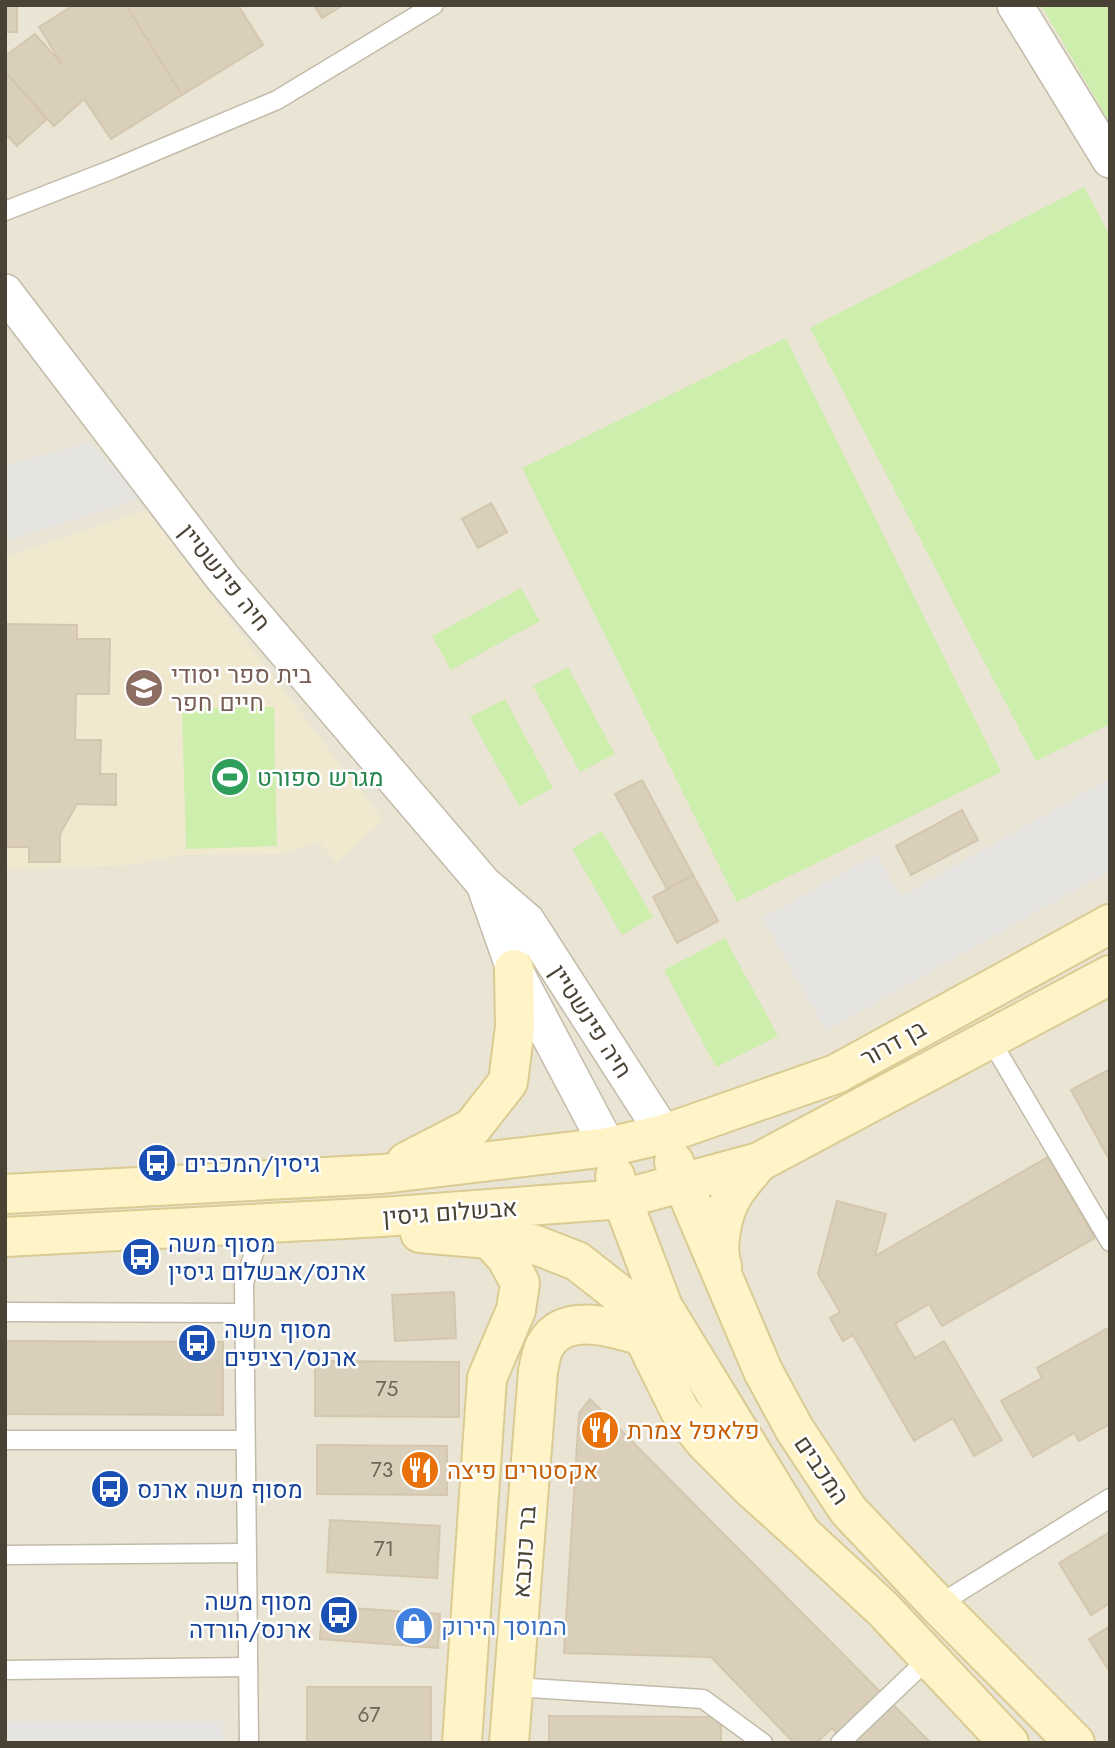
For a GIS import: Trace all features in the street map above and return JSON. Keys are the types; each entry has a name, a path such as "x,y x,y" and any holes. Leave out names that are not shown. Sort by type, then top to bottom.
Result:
{"street":[{"path":"1015,5 1110,160"},
{"name":"חיה פינשטיין","path":"5,292 223,578 484,884 527,920 664,1133"},
{"name":"חיה פינשטיין","path":"484,884 514,969 608,1147"},
{"name":"בן דרור","path":"664,1133 836,1074 1110,924"},
{"path":"383,1174 472,1128 508,1082 515,1027 514,969"},
{"name":"בן דרור","path":"682,1184 759,1162 1110,975"},
{"name":"אבשלום גיסין","path":"5,1194 383,1174 608,1147 664,1133"},
{"name":"המכבים","path":"664,1133 682,1184 763,1371 795,1430 848,1510 1075,1743"},
{"name":"המכבים","path":"608,1147 622,1199 663,1307 801,1533 930,1657 1009,1743"},
{"path":"737,1311 719,1257 723,1223 733,1194 759,1162"},
{"name":"אבשלום גיסין","path":"5,1237 339,1220 622,1199 682,1184"},
{"path":"339,1220 420,1233 533,1244 577,1261 619,1294 680,1411 724,1461 801,1533"},
{"name":"בר כוכבא","path":"462,1743 487,1378 516,1310 520,1283 506,1257 489,1239"},
{"name":"בר כוכבא","path":"509,1743 538,1371 545,1345 558,1332 575,1325 609,1326 643,1336"}],"lane":[{"path":"5,211 277,100 434,5"},
{"path":"990,1039 1110,1242"},
{"path":"248,1743 244,1283 258,1241 279,1223"},
{"path":"5,1312 244,1313"},
{"path":"5,1440 245,1440"},
{"path":"938,1605 1110,1498"},
{"path":"5,1555 246,1553"},
{"path":"840,1743 930,1657"},
{"path":"5,1670 247,1667"},
{"path":"514,1687 703,1699 763,1743"}],"shaded area":[{"path":"5,5 1110,5 1110,1743 5,1743"},
{"path":"90,442 142,498 5,542 5,465"},
{"name":"בית ספר יסודי חיים חפר","path":"146,510 383,820 337,863 319,842 282,854 183,855 129,865 5,870 5,557"},
{"path":"1110,778 1110,871 826,1031 762,918 876,854 901,896"},
{"path":"5,1721 223,1721 223,1743 5,1743"}],"green space":[{"path":"1041,5 1110,5 1110,123"},
{"path":"1084,187 1110,236 1110,724 1036,761 810,328"},
{"path":"786,338 1001,772 737,902 522,468"},
{"path":"521,588 540,621 451,670 432,636"},
{"path":"568,667 615,754 580,772 533,686"},
{"path":"505,699 553,788 519,806 470,717"},
{"name":"מגרש ספורט","path":"274,707 277,846 186,849 182,708"},
{"path":"602,831 653,917 622,935 572,849"},
{"path":"725,938 778,1036 716,1067 664,970"}],"building":[{"path":"5,5 17,5 17,32 5,32"},
{"path":"74,5 126,5 182,95 111,139 84,99 54,126 5,72 5,56 35,34 62,64 39,27"},
{"path":"126,5 238,5 263,45 182,95"},
{"path":"314,5 343,5 322,18"},
{"path":"5,72 47,119 17,146 5,133"},
{"path":"491,503 507,532 478,548 462,519"},
{"path":"5,624 77,625 77,639 110,639 109,694 76,694 75,740 101,740 100,774 116,774 116,805 77,804 60,834 60,862 29,862 29,847 5,847"},
{"path":"642,780 693,875 667,889 615,794"},
{"path":"962,810 978,840 911,875 896,846"},
{"path":"693,875 718,921 677,943 653,897"},
{"path":"1110,1069 1110,1161 1071,1090"},
{"path":"1048,1157 1095,1238 942,1326 929,1304 895,1324 915,1358 944,1341 1002,1440 974,1456 953,1418 914,1441 853,1335 843,1341 830,1318 840,1312 818,1274 837,1201 886,1214 875,1256"},
{"path":"454,1292 456,1338 395,1341 392,1295"},
{"path":"1110,1327 1110,1424 1079,1441 1074,1433 1033,1457 1001,1401 1042,1378 1037,1368"},
{"path":"5,1341 223,1342 223,1415 5,1414"},
{"path":"315,1361 459,1362 459,1417 315,1416"},
{"path":"590,1399 931,1743 845,1743 832,1728 816,1743 794,1743 711,1657 564,1653 579,1413"},
{"path":"317,1445 447,1446 447,1495 317,1494"},
{"path":"330,1520 440,1526 437,1578 327,1572"},
{"path":"1110,1532 1110,1603 1091,1615 1059,1563"},
{"path":"322,1606 440,1614 438,1648 320,1639"},
{"path":"1110,1626 1110,1672 1089,1639"},
{"path":"307,1687 431,1687 431,1743 307,1743"},
{"path":"549,1716 721,1717 721,1743 549,1743"}],"place":[{"name":"בית ספר יסודי חיים חפר","path":"144,688"},
{"name":"מגרש ספורט","path":"230,777"},
{"name":"גיסין/המכבים","path":"157,1163"},
{"name":"מסוף משה ארנס/אבשלום גיסין","path":"141,1257"},
{"name":"מסוף משה ארנס/רציפים","path":"197,1343"},
{"name":"פלאפל צמרת","path":"600,1430"},
{"name":"אקסטרים פיצה","path":"420,1470"},
{"name":"מסוף משה ארנס","path":"110,1489"},
{"name":"מסוף משה ארנס/הורדה","path":"339,1615"},
{"name":"המוסך הירוק","path":"414,1626"}]}
